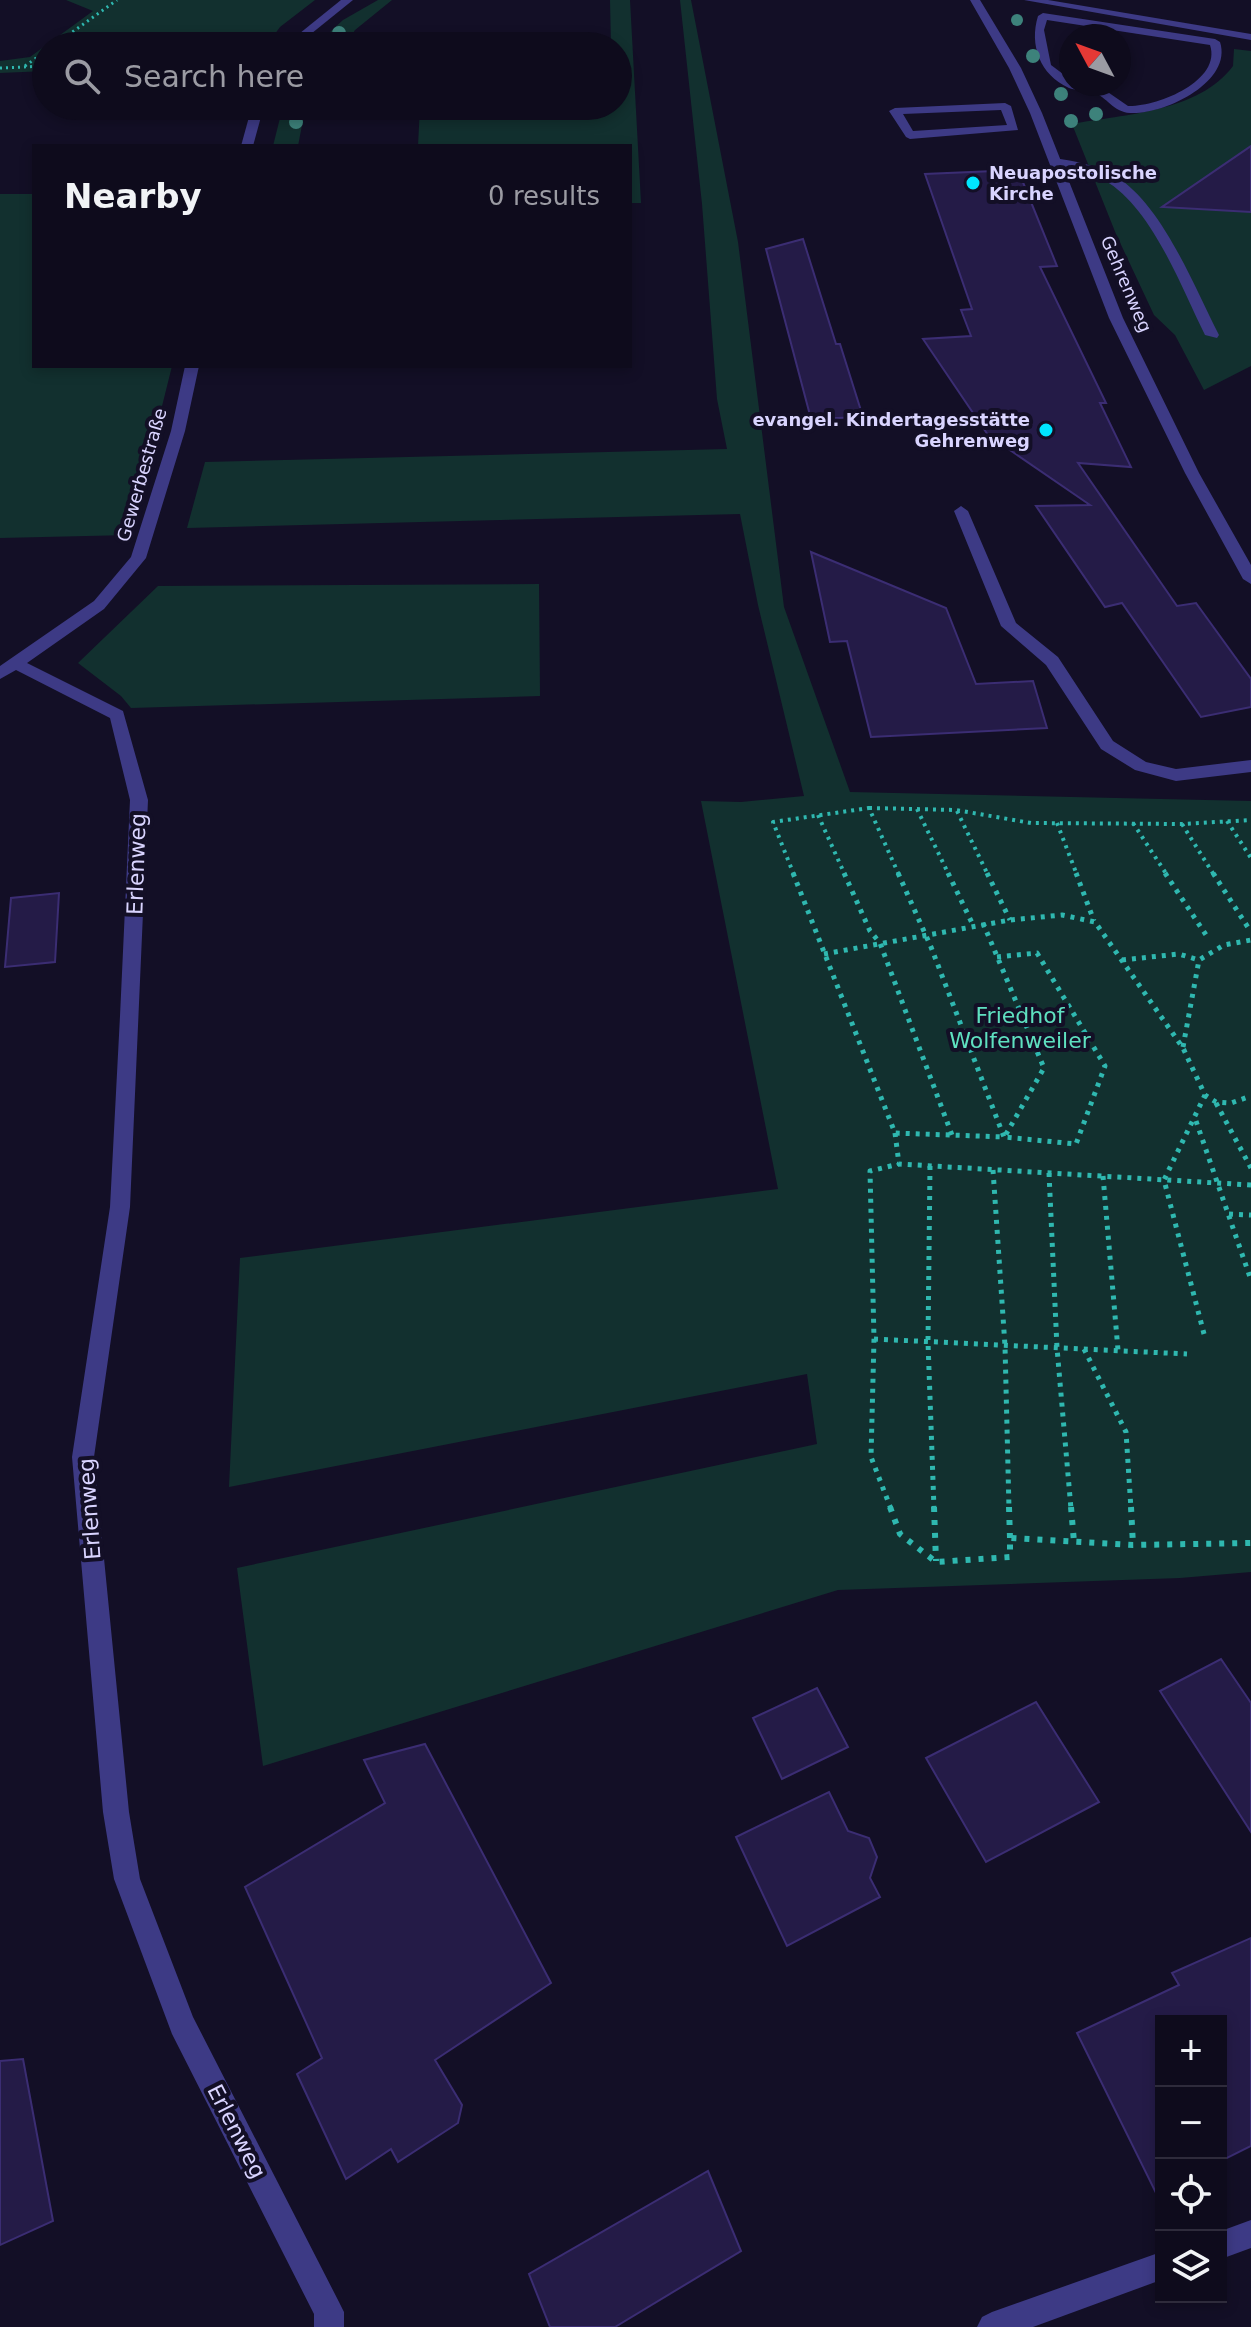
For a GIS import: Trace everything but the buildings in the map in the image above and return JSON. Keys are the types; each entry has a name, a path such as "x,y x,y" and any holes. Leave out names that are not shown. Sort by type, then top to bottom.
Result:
{"street":[{"path":"307,32 348,0"},
{"name":"Gehrenweg","path":"975,0 1015,68 1116,318 1192,473 1251,579"},
{"path":"1029,0 1251,37"},
{"path":"1043,16 1215,42 1219,48 1213,74 1148,108 1129,111 1108,100 1095,88 1077,87 1069,83 1046,66 1040,50 1039,30 1043,16"},
{"path":"1005,106 1014,128 910,135 902,124 895,111 1005,106"},
{"path":"248,144 254,120"},
{"path":"1054,162 1083,165 1115,181 1154,223 1212,335"},
{"name":"Gewerbestraße","path":"8,668 99,605 138,558 178,431 192,368"},
{"path":"961,511 1009,626 1052,661 1107,745 1141,766 1176,775 1251,766"},
{"name":"Erlenweg","path":"8,668 117,715 139,800 120,1207 83,1457 116,1812 127,1879 182,2024 329,2312 329,2327"},
{"path":"1227,2243 1251,2234"},
{"path":"992,2327 1155,2268"}],"path":[{"path":"72,32 117,0"},
{"path":"24,67 32,61"},
{"path":"0,68 32,67"},
{"path":"869,808 925,934 1004,1137"},
{"path":"899,1164 895,1133 773,822 869,808 956,810 1031,823 1182,824 1251,820"},
{"path":"917,809 973,925"},
{"path":"956,810 1010,920"},
{"path":"818,815 870,931 880,943 952,1135"},
{"path":"1226,820 1251,858"},
{"path":"1057,823 1095,922 1183,1048 1205,1095 1216,1102 1231,1103 1251,1096"},
{"path":"1133,823 1208,938"},
{"path":"1182,824 1249,929"},
{"path":"824,954 983,923 1062,915 1095,922"},
{"path":"983,923 1044,1068 1004,1137"},
{"path":"1121,960 1179,954 1199,960 1224,945 1251,940"},
{"path":"895,1133 1004,1137 1076,1144 1105,1066 1037,953 997,957"},
{"path":"1183,1048 1199,960"},
{"path":"1204,1334 1164,1180 1205,1095"},
{"path":"1216,1102 1251,1168"},
{"path":"1195,1121 1251,1280"},
{"path":"993,1170 1005,1346 1010,1557 936,1562 900,1534 871,1457 874,1339 870,1171 899,1164 1251,1185"},
{"path":"930,1166 928,1342 936,1562"},
{"path":"1049,1173 1057,1348 1074,1542"},
{"path":"1103,1176 1118,1350"},
{"path":"1229,1214 1251,1215"},
{"path":"874,1339 1187,1354"},
{"path":"1084,1349 1126,1432 1133,1545"},
{"path":"1010,1538 1133,1545 1251,1543"}],"green space":[{"path":"66,0 315,0 276,32 64,32 93,11"},
{"path":"378,0 392,0 354,32 330,32 343,20"},
{"path":"610,0 630,0 632,32 611,32"},
{"name":"Friedhof Wolfenweiler","path":"680,0 691,0 738,242 784,607 850,792 1251,801 1251,1572 1180,1578 838,1590 263,1766 237,1568 817,1444 807,1374 229,1487 240,1258 778,1189 701,801 741,802 804,796 758,605 740,514 187,528 205,462 727,449 717,399 702,204"},
{"path":"632,37 641,203 632,203 632,144 418,144 419,120 632,120"},
{"path":"1234,49 1251,51 1251,366 1204,390 1175,335 1154,315 1116,234 1072,124 1160,108 1201,93 1233,66"},
{"path":"32,56 32,72 0,73 0,61"},
{"path":"280,120 303,120 298,144 274,144"},
{"path":"0,194 32,194 32,368 172,368 130,535 0,538"},
{"path":"539,584 540,696 131,708 121,696 78,663 158,586"}],"place":[{"name":"Neuapostolische Kirche","path":"973,183"},
{"name":"evangel. Kindertagesstätte Gehrenweg","path":"1046,430"}]}
